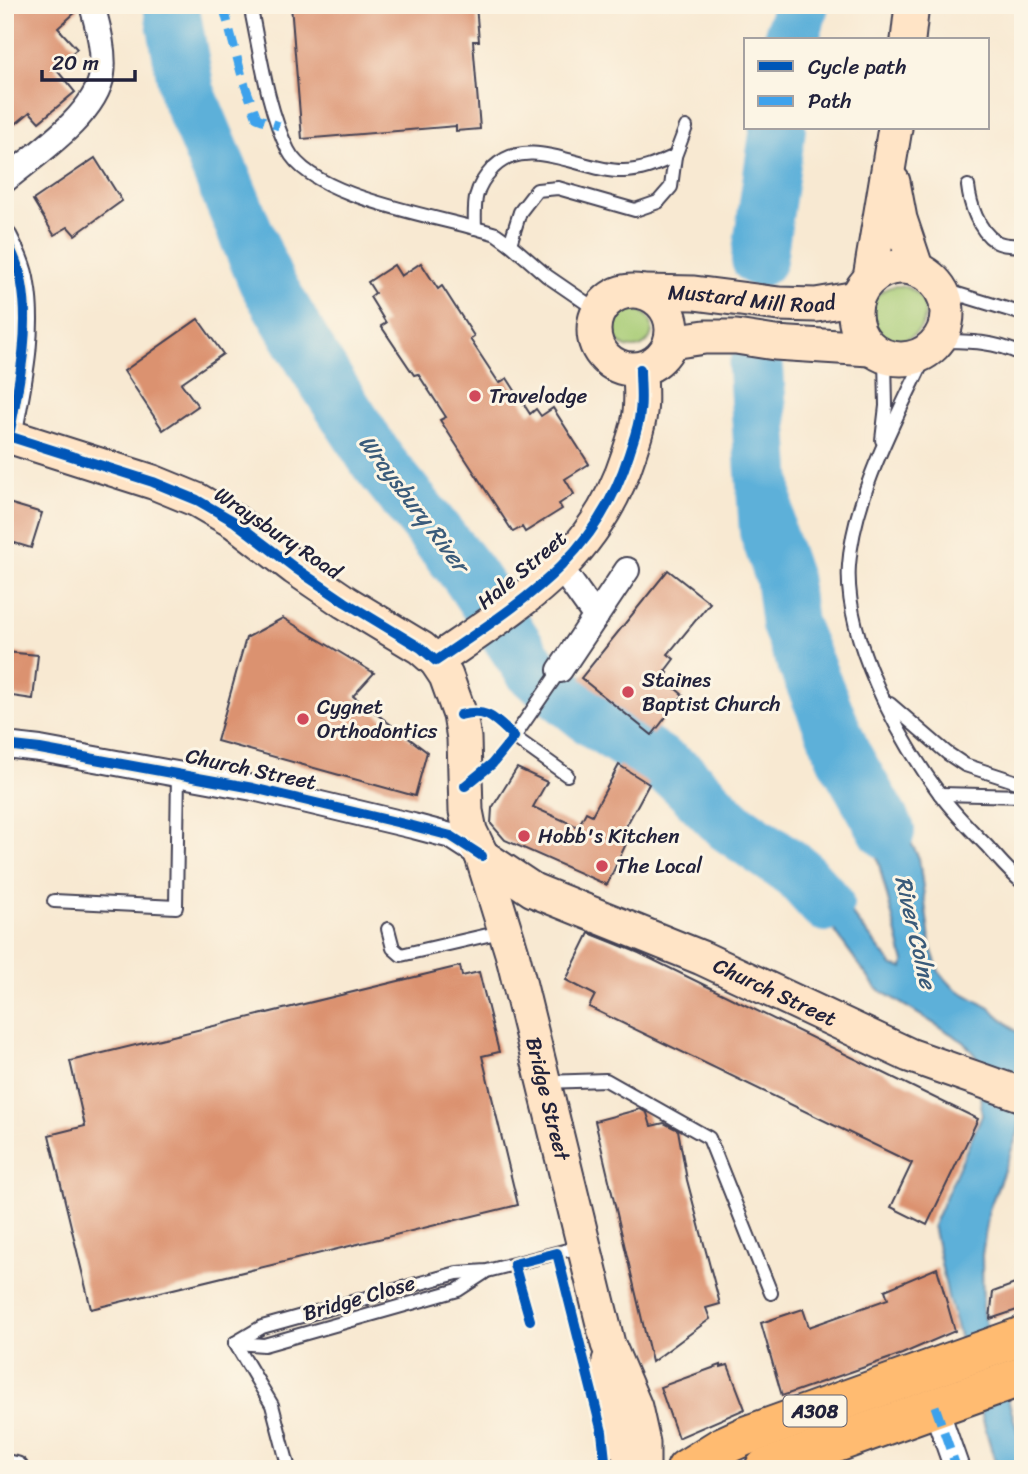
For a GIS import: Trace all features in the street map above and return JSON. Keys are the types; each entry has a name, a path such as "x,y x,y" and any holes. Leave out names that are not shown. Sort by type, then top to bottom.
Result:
{"main road":[{"path":"908,38 912,5"},
{"path":"890,162 900,219 929,279 946,302 947,315 945,329 933,346 916,358 902,360 877,353 860,336 854,320 864,288 895,130"},
{"path":"864,288 885,270 901,267 929,279"},
{"name":"Mustard Mill Road","path":"645,292 694,293 779,304 816,305 864,288"},
{"path":"632,290 645,292 665,306 673,330 671,342 654,364 640,369 625,369 611,363 600,353 594,340 598,311 607,300 618,293 632,290"},
{"name":"Mustard Mill Road","path":"671,342 705,337 736,337 877,353"},
{"name":"Hale Street","path":"447,654 561,568 585,542 622,475 640,414 640,369"},
{"name":"Wraysbury Road","path":"7,436 153,482 197,500 235,522 345,602 421,648 447,654 446,676 460,715 464,738 466,811 470,831 482,856"},
{"name":"Bridge Street","path":"482,856 505,931 544,1082 608,1344 611,1407 616,1430 627,1451 642,1469"},
{"name":"Church Street","path":"482,856 533,890 702,958 909,1055 1023,1095"},
{"name":"A308","path":"764,1469 936,1386 1012,1339"},
{"name":"A308","path":"686,1469 745,1436 936,1386 1019,1377"}],"street":[{"path":"5,180 72,124 99,87 102,50 92,5"},
{"path":"5,237 22,282 25,314 20,375 7,436"},
{"path":"561,568 596,617"},
{"path":"560,670 627,570"},
{"name":"Church Street","path":"5,745 40,748 253,788 451,836 482,856"},
{"path":"936,1386 957,1469"},
{"path":"5,1467 16,1469"}],"lane":[{"path":"250,5 279,126 289,152 306,171 348,194 496,234 547,276 598,311"},
{"path":"510,244 520,212 537,190 558,188 635,210 658,202 671,187 675,156 686,127"},
{"path":"475,228 474,200 482,180 498,164 517,155 538,154 620,171 644,169 675,156"},
{"path":"968,186 970,200 984,232 997,243 1023,246"},
{"path":"929,279 1023,314"},
{"path":"1023,355 1007,347 971,341 933,346 881,455 860,508 849,562 848,591 860,641 884,699 914,755 940,794 1023,883"},
{"path":"1007,347 1023,343"},
{"path":"877,353 886,406 881,455"},
{"path":"560,670 514,737 566,775"},
{"path":"884,699 947,754 965,765 1023,784"},
{"path":"54,901 176,907 178,773"},
{"path":"940,794 1023,796"},
{"path":"388,929 393,948 401,955 505,931"},
{"path":"544,1082 606,1080 709,1138 771,1293"},
{"name":"Bridge Close","path":"289,1469 272,1405 235,1343 264,1345 458,1290 487,1271 583,1247"}],"green space":[{"path":"903,286 913,290 921,298 925,313 921,328 913,336 893,340 883,336 875,328 871,308 875,298 883,290"},
{"path":"633,310 646,316 652,329 646,342 633,348 620,342 614,329 620,316"}],"water":[{"path":"863,750 919,858 931,948 939,972 954,988 990,1008 1023,1037 1023,1102 1018,1133 989,1210 982,1255 983,1314 1023,1450 1023,1469 997,1469 948,1297 933,1225 982,1115 977,1058 964,1042 876,988 812,900 790,878 767,865 775,838 834,891 893,966 903,968 904,962 870,829 852,803 839,773"}],"building":[{"path":"5,5 78,5 78,10 58,28 77,49 55,68 75,92 39,122 30,112 5,133"},
{"path":"291,5 476,5 479,41 473,41 480,129 456,131 456,126 302,139"},
{"path":"95,158 122,201 75,235 68,227 54,235 33,200"},
{"name":"Travelodge","path":"421,263 438,289 442,286 474,336 470,339 499,383 507,378 530,414 536,409 541,416 553,408 589,464 565,479 574,494 559,504 562,509 525,532 522,527 513,532 440,420 446,417 418,374 414,375 381,326 386,323 370,297 375,293 368,282 394,265 401,276"},
{"path":"198,319 223,354 181,383 198,406 163,430 124,371"},
{"path":"5,502 42,513 31,548 5,540"},
{"path":"668,570 710,603 668,654 674,659 663,678 683,695 652,735 581,678"},
{"name":"Cygnet Orthodontics","path":"283,618 374,673 353,696 427,752 415,796 217,741 246,638"},
{"path":"5,652 38,655 33,699 5,695"},
{"path":"619,765 649,784 624,830 631,833 607,885 505,840 491,824 492,808 517,768 547,782 533,807 578,827 586,812 592,815"},
{"path":"589,933 639,953 978,1119 927,1225 891,1207 912,1163 589,1007 595,995 566,980"},
{"path":"460,966 462,976 479,972 499,1052 482,1056 518,1205 91,1309 49,1135 85,1126 70,1061"},
{"path":"640,1109 647,1113 651,1126 664,1123 678,1130 687,1180 720,1304 706,1308 710,1319 652,1362 595,1121"},
{"path":"937,1268 955,1331 902,1354 782,1396 761,1323 803,1309 809,1327 888,1299 885,1290"},
{"path":"1023,1281 1023,1308 990,1319 993,1292"},
{"path":"721,1365 728,1365 745,1409 678,1438 660,1387"}],"waterway":[{"name":"Wraysbury River","path":"171,5 187,92 266,281 378,462 468,574 532,670 593,719 682,778 729,825 797,872 826,904"},
{"name":"River Colne","path":"792,38 801,5"},
{"name":"River Colne","path":"759,259 778,130"},
{"name":"River Colne","path":"756,369 767,531 783,577 789,624 844,756 887,831"}],"marked path":[{"path":"223,5 243,80 257,118 279,126"},
{"path":"935,1406 957,1469"}],"cycle path":[{"path":"5,238 21,278 25,322 22,360 9,436"},
{"path":"5,435 153,482 197,500 235,522 295,568 421,648 436,661 497,619 552,575 576,550 597,522 615,491 637,428 641,401 640,369"},
{"path":"460,715 477,713 490,716 514,737 492,764 465,786"},
{"path":"5,745 253,788 451,836 482,856"},
{"path":"530,1320 514,1264 557,1253 602,1432 606,1469"}],"place":[{"name":"Travelodge","path":"475,396"},
{"name":"Staines Baptist Church","path":"628,692"},
{"name":"Cygnet Orthodontics","path":"303,719"},
{"name":"Hobb's Kitchen","path":"524,836"},
{"name":"The Local","path":"602,866"}]}
